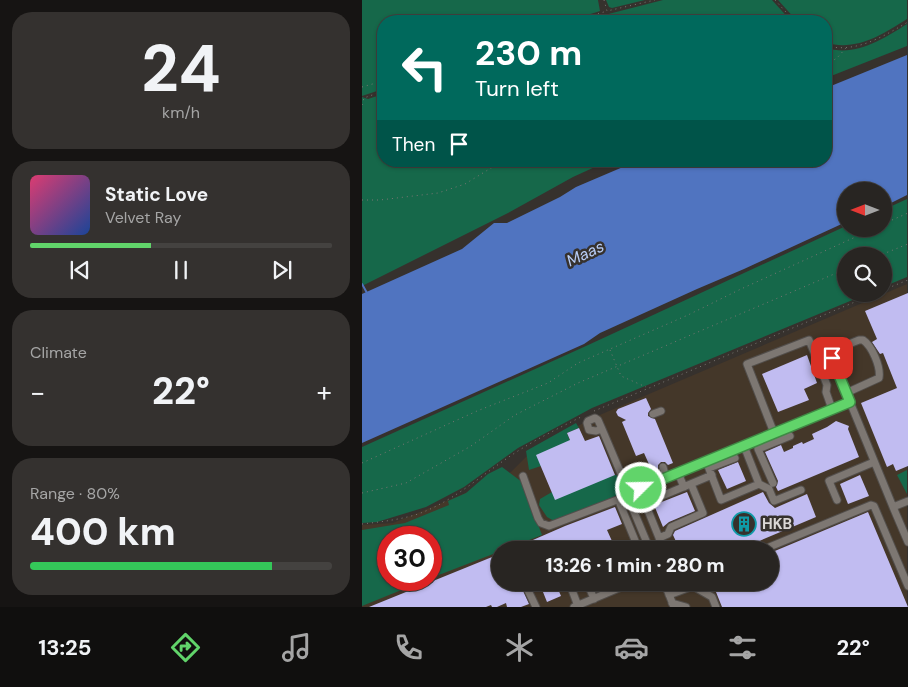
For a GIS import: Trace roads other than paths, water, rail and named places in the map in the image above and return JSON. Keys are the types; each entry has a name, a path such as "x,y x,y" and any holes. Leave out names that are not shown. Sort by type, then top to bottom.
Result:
{"street":[{"path":"774,433 748,364 809,340 827,385 826,392 832,409"},
{"path":"846,393 879,378 880,373 869,345 863,340 858,340 834,350 832,358 846,393 850,402 874,462 907,541"},
{"path":"660,541 645,503 687,486 709,468 744,446 850,402"},
{"path":"653,414 661,411"},
{"path":"787,428 793,444"},
{"path":"602,429 630,495 632,508 646,541"},
{"path":"773,483 758,449 790,436"},
{"path":"744,446 759,484 769,489 774,501 801,490"},
{"path":"523,476 538,518 542,523 549,526 630,495 641,488 678,473 709,468 735,458"},
{"path":"837,500 829,481 874,462"},
{"path":"663,467 666,478"},
{"path":"709,468 721,500 759,484"},
{"path":"659,538 668,534 671,526 702,513 678,473"},
{"path":"893,507 908,501"},
{"path":"620,504 635,541"},
{"path":"779,543 871,505 874,506 908,586"},
{"path":"528,591 536,607"},
{"path":"572,591 576,606 613,591"},
{"path":"591,591 594,599"},
{"path":"672,602 685,591"},
{"path":"704,591 712,597 716,607"},
{"path":"672,602 686,607"}],"water":[{"name":"Maas","path":"907,55 907,195 892,202 892,182 837,182 837,226 600,333 584,344 362,443 362,294 462,249 494,223 507,223 576,187 623,167 832,167 832,86"}],"waterway":[{"path":"362,284 367,293"}],"place":[{"name":"HKB","path":"744,524"}]}
